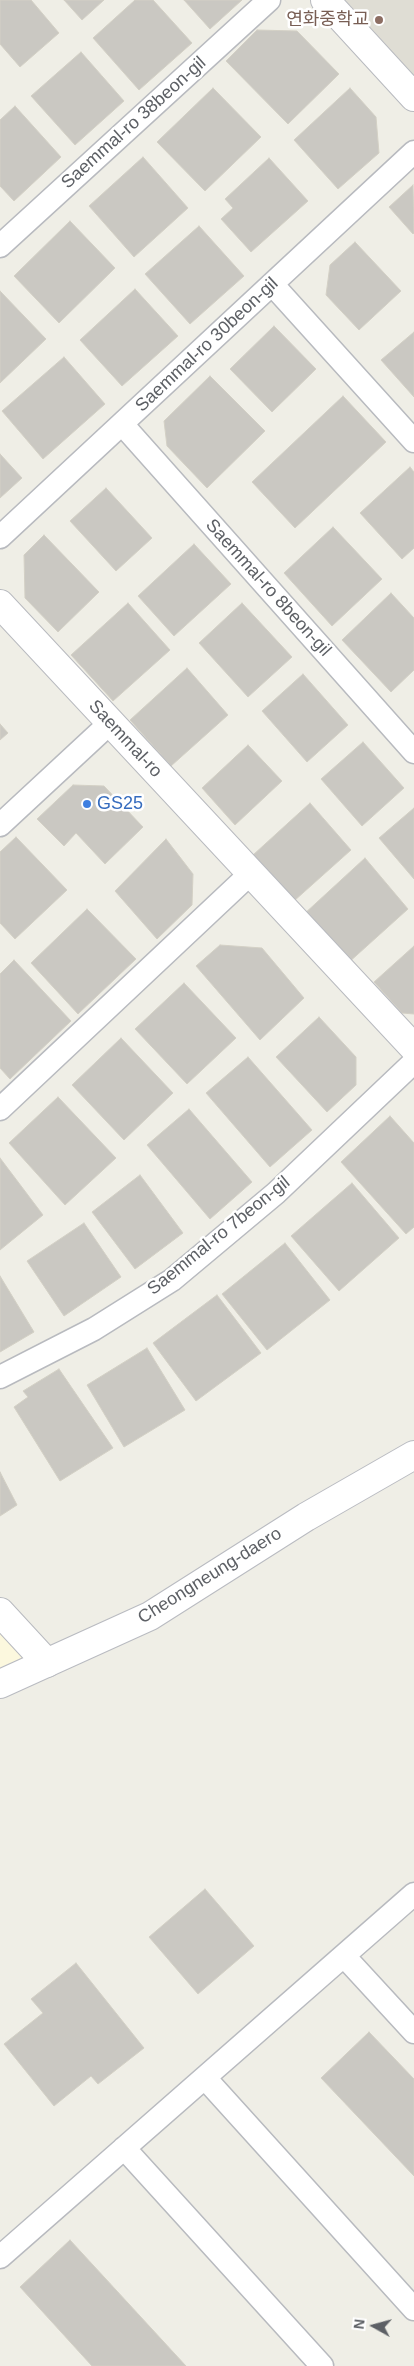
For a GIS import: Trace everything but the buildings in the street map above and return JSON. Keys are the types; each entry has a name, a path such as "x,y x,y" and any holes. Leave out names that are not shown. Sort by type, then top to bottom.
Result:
{"street":[{"path":"325,0 414,98"},
{"name":"Saemmal-ro","path":"0,604 414,1048"},
{"name":"Cheongneung-daero","path":"0,1684 150,1616 306,1517 414,1455"},
{"path":"0,1612 47,1663"}],"lane":[{"name":"Saemmal-ro 38beon-gil","path":"0,246 269,0"},
{"name":"Saemmal-ro 30beon-gil","path":"0,537 414,152"},
{"path":"272,284 414,440"},
{"name":"Saemmal-ro 8beon-gil","path":"122,424 414,752"},
{"path":"0,825 110,723"},
{"path":"0,1109 251,873"},
{"name":"Saemmal-ro 7beon-gil","path":"0,1377 94,1329 172,1280 276,1193 414,1062"},
{"path":"0,2257 344,1956 411,1902"},
{"path":"344,1956 414,2032"},
{"path":"205,2078 414,2309"},
{"path":"124,2148 322,2366"}],"shaded area":[{"name":"연화중학교","path":"325,0 414,0 414,97"},
{"path":"0,1612 47,1663 0,1684"}],"place":[{"name":"연화중학교","path":"379,20"},
{"name":"GS25","path":"87,804"}]}
